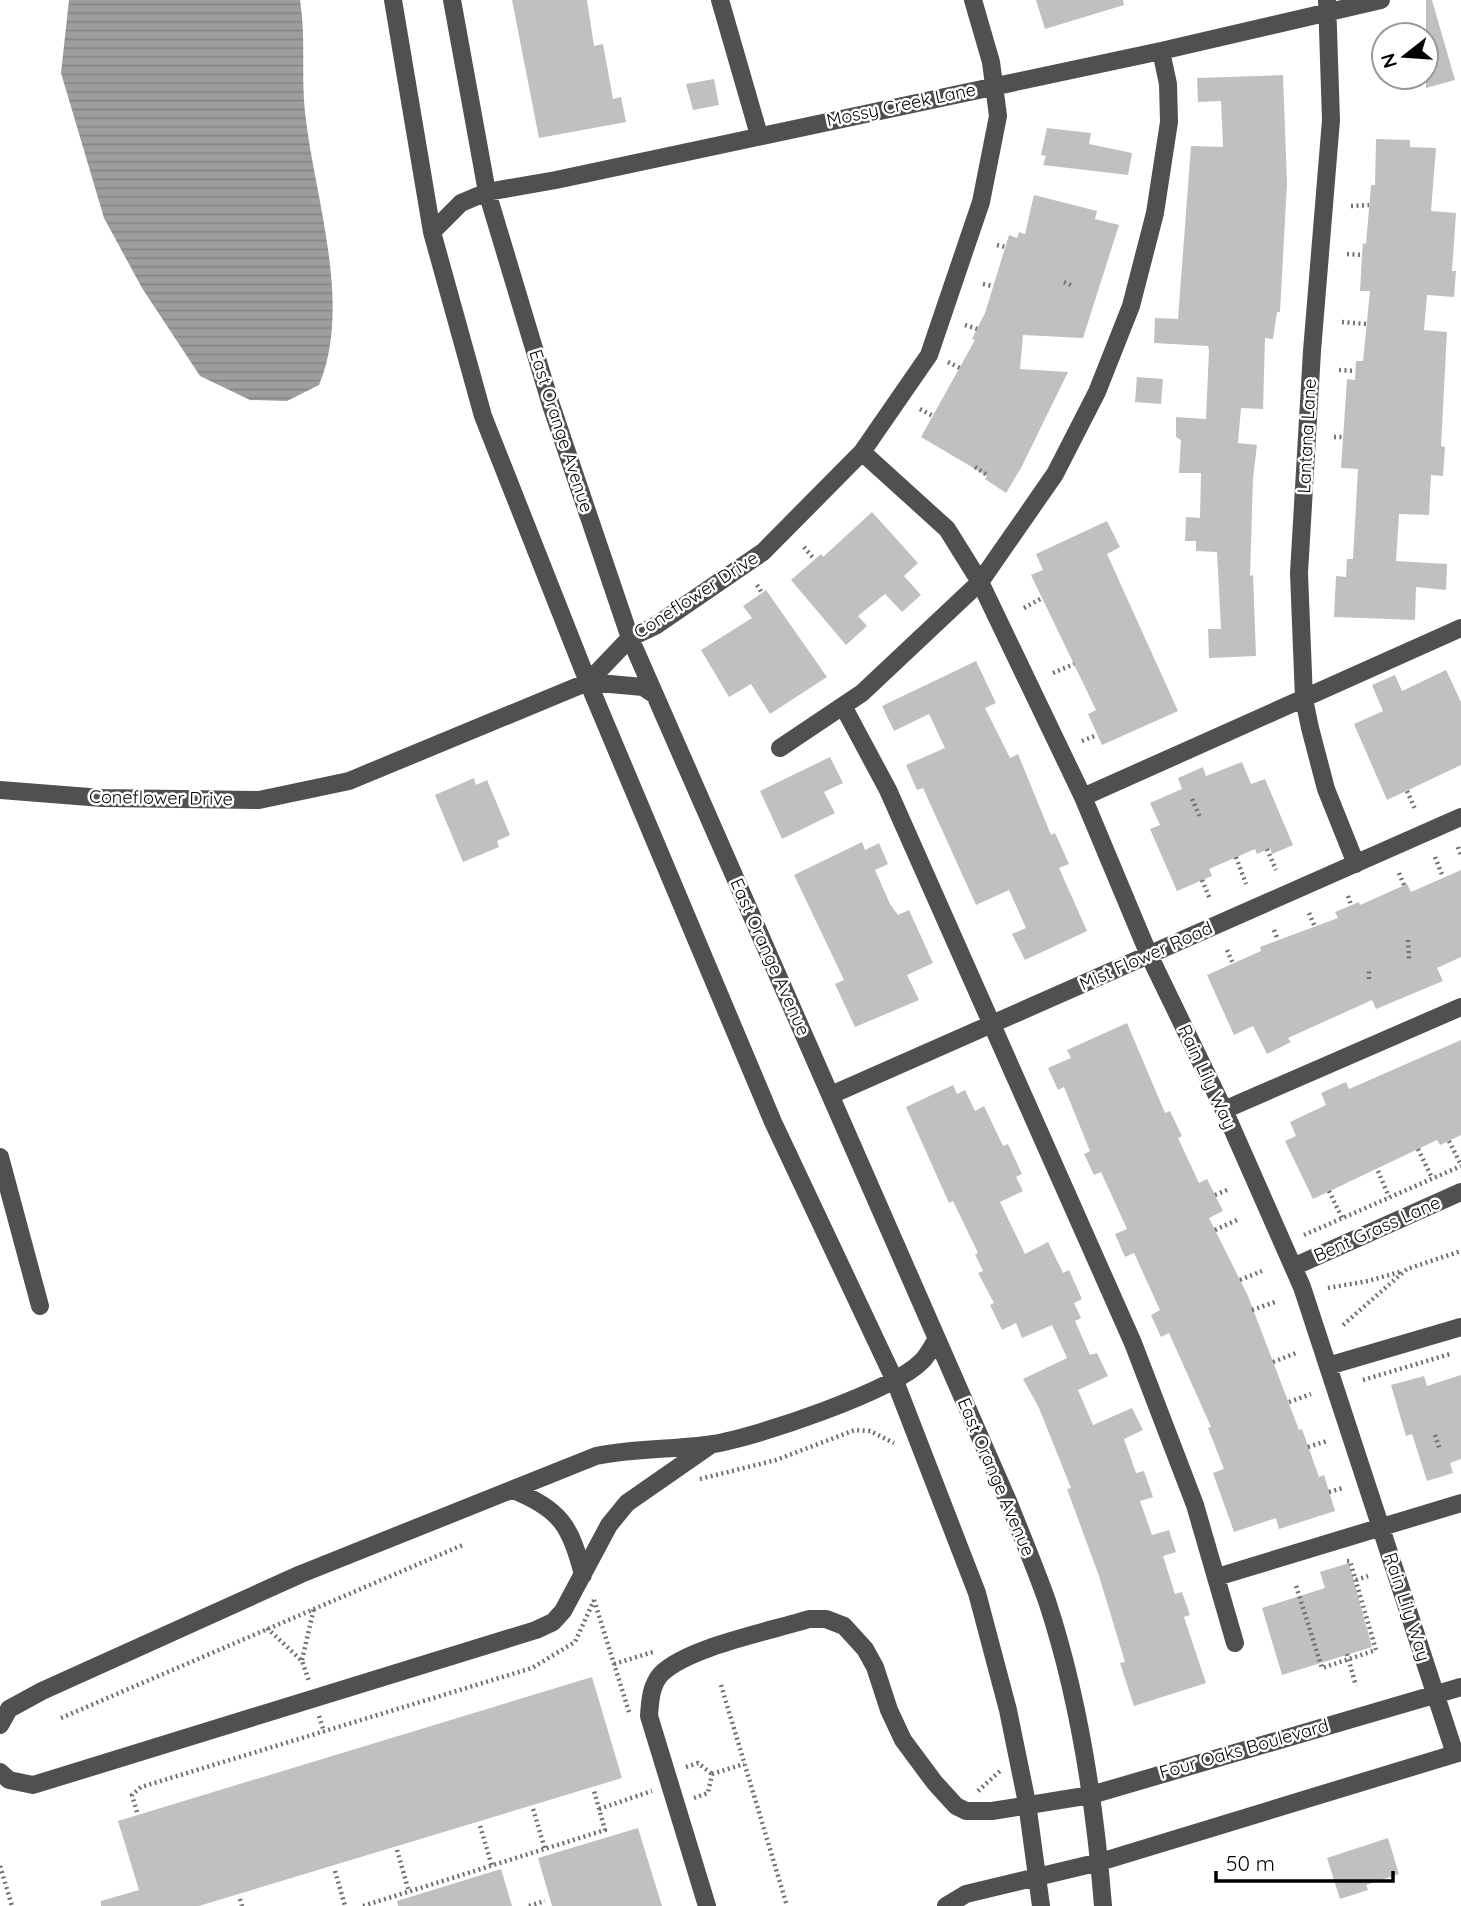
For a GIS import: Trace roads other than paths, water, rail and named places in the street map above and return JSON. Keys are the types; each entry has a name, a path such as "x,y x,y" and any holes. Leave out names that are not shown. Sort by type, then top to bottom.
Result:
{"street":[{"path":"393,0 432,232 483,416 588,682 773,1122 895,1381 977,1593 1008,1710 1027,1803 1041,1906"},
{"name":"East Orange Avenue","path":"452,0 487,192 551,405 630,638 1008,1501 1047,1602 1068,1679 1091,1795 1103,1906"},
{"path":"720,0 759,135"},
{"name":"Coneflower Drive","path":"0,790 102,798 259,800 349,781 588,682 630,638 655,626 763,552 862,452 929,355 981,202 998,116 991,62 973,0"},
{"name":"Mossy Creek Lane","path":"432,232 461,203 487,192 569,177 1161,51 1328,6 1381,0"},
{"name":"Lantana Lane","path":"1328,6 1331,120 1312,352 1299,573 1304,699 1326,789 1356,864"},
{"path":"780,748 862,693 980,582 1055,474 1097,392 1131,306 1155,213 1169,122 1168,84 1161,51"},
{"name":"Rain Lily Way","path":"862,452 947,529 980,582 1083,797 1149,955 1224,1110 1293,1267 1436,1695 1458,1753"},
{"path":"1083,797 1461,628"},
{"path":"588,682 643,687 655,695"},
{"path":"843,706 872,754 1133,1343 1195,1505 1235,1643"},
{"name":"Mist Flower Road","path":"831,1096 1461,817"},
{"path":"1224,1110 1461,1007"},
{"path":"0,1157 40,1306"},
{"name":"Bent Grass Lane","path":"1293,1267 1461,1192"},
{"path":"1328,1366 1461,1327"},
{"path":"0,1725 9,1709 60,1682 300,1574 608,1454 631,1448 712,1444 790,1423 895,1381 922,1361 937,1339"},
{"path":"0,1772 9,1780 33,1785 512,1638 552,1622 563,1611 609,1525 627,1503 712,1444"},
{"path":"513,1489 542,1502 562,1520 575,1541 583,1575"},
{"path":"1217,1577 1461,1503"},
{"name":"Four Oaks Boulevard","path":"707,1906 649,1716 653,1689 661,1675 685,1657 809,1619 826,1619 844,1626 865,1649 875,1667 889,1710 904,1740 956,1806 966,1811 992,1811 1027,1803 1091,1795 1461,1687"},
{"path":"946,1906 966,1895 1100,1862 1458,1753"}]}
